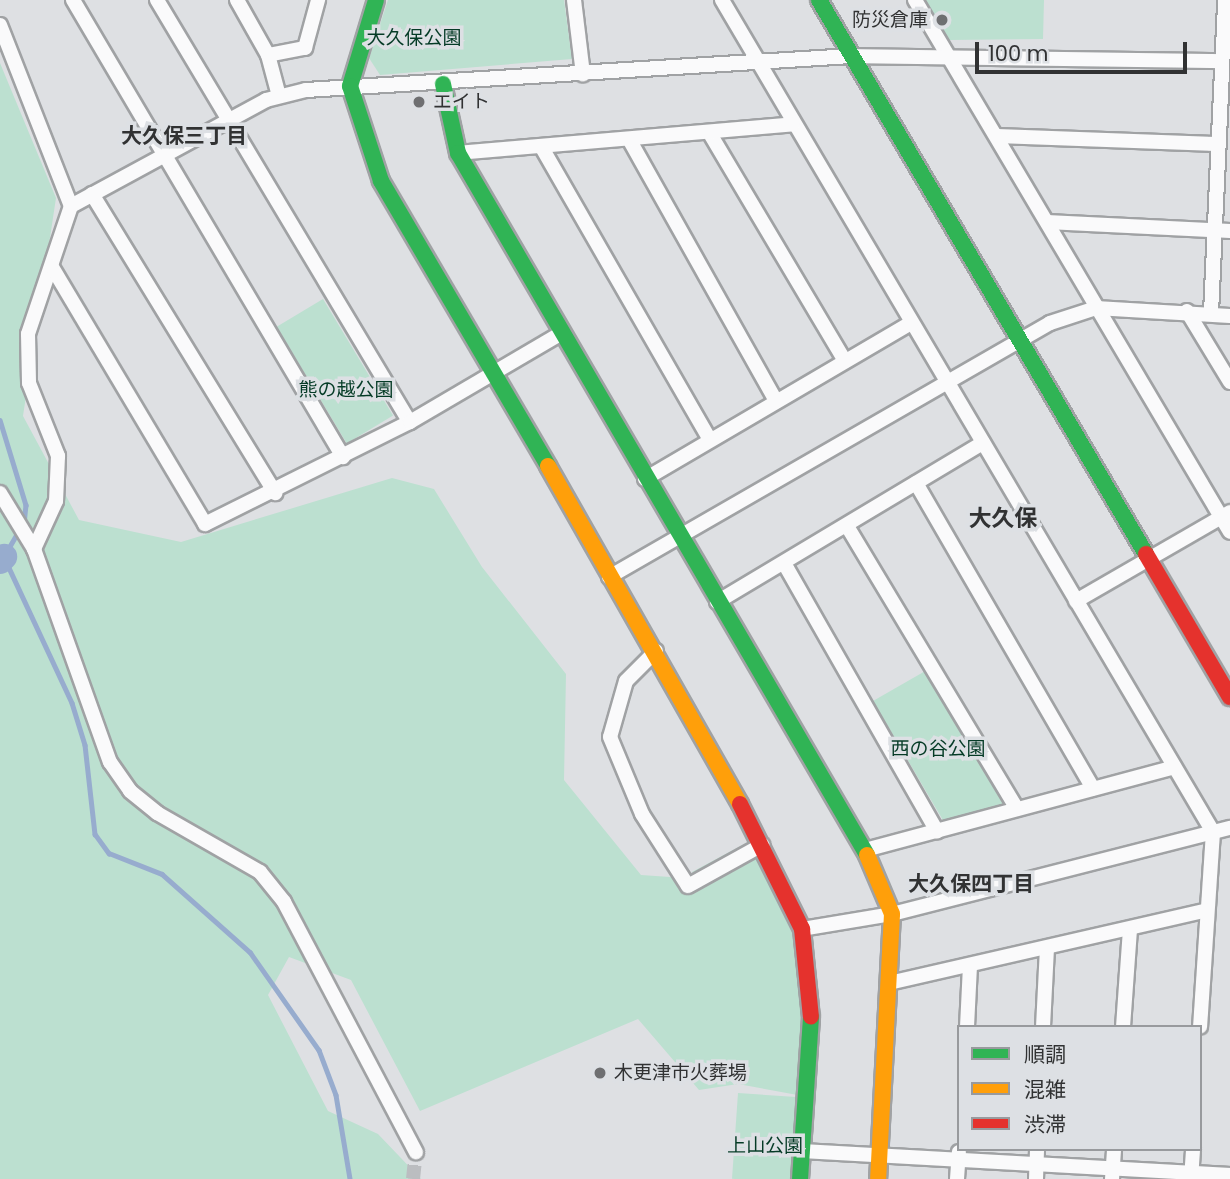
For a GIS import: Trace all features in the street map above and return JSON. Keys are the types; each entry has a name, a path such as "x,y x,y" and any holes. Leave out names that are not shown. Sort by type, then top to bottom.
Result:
{"street":[{"path":"73,0 159,155 342,457"},
{"path":"157,0 226,120 410,422"},
{"path":"237,0 268,55 279,96"},
{"path":"268,55 305,48 318,0"},
{"path":"376,0 350,86 363,138 393,209 609,577 656,651 762,845 802,929 811,1015 800,1179"},
{"path":"574,0 583,74"},
{"path":"722,0 1213,832 1200,1025"},
{"path":"819,0 1230,697"},
{"path":"915,0 1096,308 1225,514 1230,532"},
{"path":"1211,313 1225,0"},
{"path":"0,24 71,206 28,334 29,383 58,456 56,501 34,549"},
{"path":"71,206 159,155 279,96 350,86 443,84 851,56 947,55 1222,61"},
{"path":"443,84 458,153 678,537 865,850 892,914 878,1179"},
{"path":"458,153 793,124"},
{"path":"709,132 845,361"},
{"path":"997,136 1218,144"},
{"path":"629,138 776,401"},
{"path":"541,146 710,440"},
{"path":"92,194 275,493"},
{"path":"1047,222 1214,229 1230,232"},
{"path":"52,267 205,524 275,493 410,422 560,334"},
{"path":"609,577 947,384 1020,338 1096,308 1187,311 1230,316"},
{"path":"1187,311 1230,382"},
{"path":"645,479 911,323"},
{"path":"717,602 983,443"},
{"path":"916,483 1093,788"},
{"path":"0,493 34,549 110,762 130,791 157,813 260,872 284,902 415,1152"},
{"path":"1076,601 1225,514"},
{"path":"847,526 1017,809"},
{"path":"784,564 937,831"},
{"path":"656,651 626,681 610,737 642,814 688,886 762,845"},
{"path":"865,850 1174,767"},
{"path":"802,929 892,914 1230,828"},
{"path":"890,983 1208,910"},
{"path":"1123,1025 1130,929"},
{"path":"1044,1025 1047,949"},
{"path":"967,1025 970,966"},
{"path":"802,1151 959,1154 1036,1172 1230,1175"},
{"path":"1036,1172 1037,1151"},
{"path":"1112,1174 1114,1151"},
{"path":"1191,1176 1192,1151"},
{"path":"957,1179 959,1154"}],"green space":[{"name":"大久保公園","path":"388,0 564,0 572,59 380,75 369,58"},
{"path":"923,0 1044,0 1043,39 949,40"},
{"path":"0,63 56,198 23,416 79,520 181,542 392,478 434,489 482,567 566,674 564,780 641,875 699,879 692,872 763,834 800,906 803,1096 738,1084 699,1090 638,1019 420,1111 351,980 289,957 268,995 328,1111 378,1134 421,1179 0,1179"},
{"name":"熊の越公園","path":"323,299 393,416 347,443 277,327"},
{"name":"西の谷公園","path":"927,670 1004,797 1005,806 944,822 873,701"},
{"name":"上山公園","path":"738,1093 800,1097 794,1179 732,1179"}],"waterway":[{"path":"0,420 26,505 24,524"},
{"path":"19,531 4,557 72,703 85,745 95,834 109,853 162,874 250,952 319,1050 336,1095 350,1179"},
{"path":"0,561 4,557"}],"tunnel":[{"path":"413,1179 416,1152"}],"traffic: fast":[{"path":"376,0 350,86 381,181 548,466"},
{"path":"819,0 1146,554"},
{"path":"443,84 458,153 867,855"},
{"path":"800,1179 811,1017"}],"traffic: slow":[{"path":"548,466 740,804"},
{"path":"867,855 892,914 878,1179"}],"traffic: jam":[{"path":"1146,554 1230,697"},
{"path":"740,804 802,929 811,1017"}],"place":[{"name":"防災倉庫","path":"942,20"},
{"name":"エイト","path":"419,102"},
{"name":"木更津市火葬場","path":"600,1073"}],"district":[{"name":"大久保三丁目","path":"184,136"},
{"name":"大久保","path":"1003,518"},
{"name":"大久保四丁目","path":"971,884"}]}
